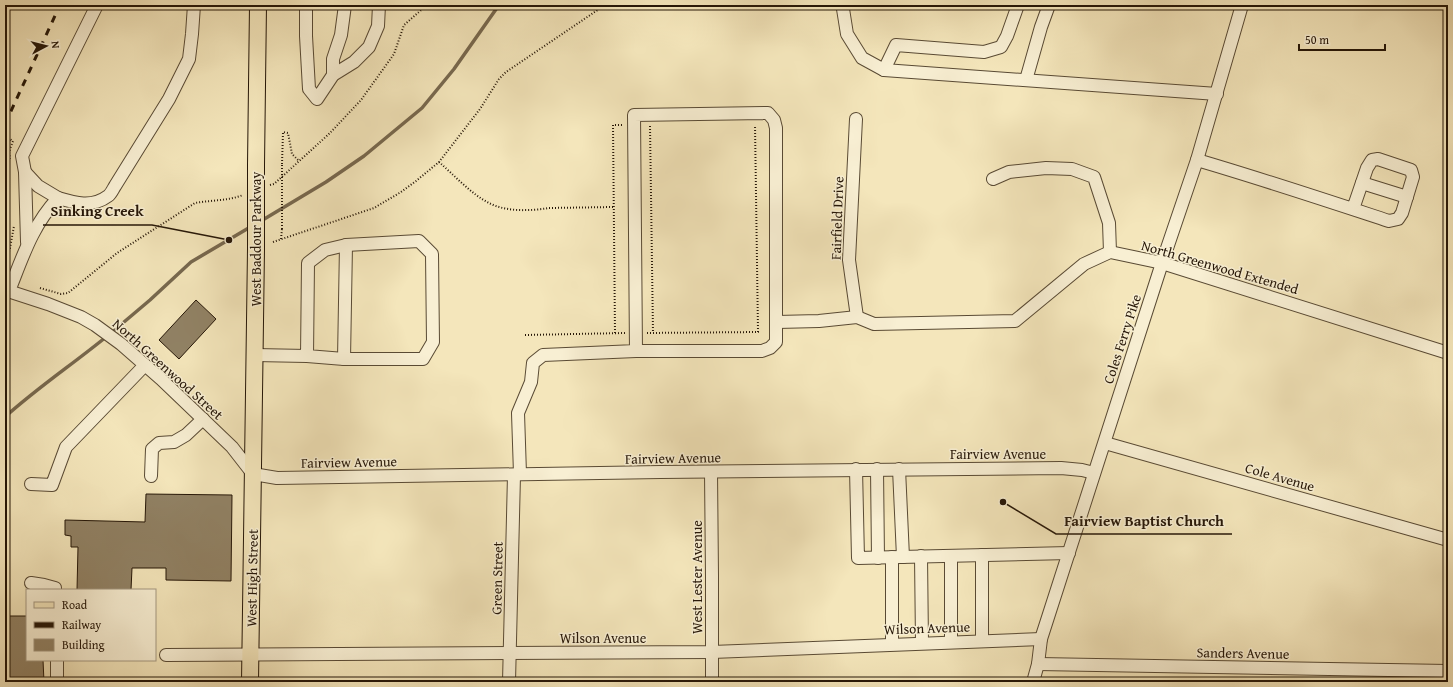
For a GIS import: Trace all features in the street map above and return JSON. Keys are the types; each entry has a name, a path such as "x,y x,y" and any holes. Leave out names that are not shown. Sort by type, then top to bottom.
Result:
{"main road":[{"name":"West Baddour Parkway","path":"253,474 258,5"},
{"name":"West High Street","path":"250,682 253,474"}],"street":[{"path":"28,242 25,172 22,156 97,5"},
{"path":"25,172 38,186 58,198 73,203 90,204 108,196 169,99 188,59 192,34 194,5"},
{"path":"306,5 309,88 317,99 333,75 354,62 369,47 378,26 379,5"},
{"path":"333,75 333,59 341,35 345,5"},
{"path":"844,5 843,9 847,34 862,58 884,70 1216,94"},
{"path":"884,70 896,45 984,52 1001,47 1007,36 1018,5"},
{"path":"1026,80 1049,5"},
{"name":"Coles Ferry Pike","path":"1033,682 1038,664 1041,638 1162,262 1198,160 1242,5"},
{"path":"768,114 774,120 776,128 776,342 770,348 762,351 636,351 634,115 768,114"},
{"name":"Fairfield Drive","path":"856,119 849,260 857,317"},
{"path":"1198,160 1389,221 1398,219 1402,213 1413,177 1410,170 1378,159 1372,160 1367,168 1353,209"},
{"path":"777,322 819,321 857,317 874,324 1015,321 1084,264 1110,252 1109,223 1094,177 1072,169 1046,168 1009,172 993,179"},
{"path":"1362,183 1407,197"},
{"path":"7,290 28,242 48,208 58,198"},
{"path":"255,355 307,356 344,359 423,358 433,342 432,254 418,241 346,245 325,250 308,263 307,356"},
{"path":"344,359 346,245"},
{"name":"North Greenwood Extended","path":"1110,252 1162,262 1448,353"},
{"name":"North Greenwood Street","path":"7,290 82,317 121,344 232,447 253,474"},
{"name":"Green Street","path":"509,682 518,413 531,382 533,362 543,355 554,353 636,351"},
{"path":"31,484 52,485 66,447 145,365"},
{"path":"151,476 152,449 159,442 174,442 186,435 203,419"},
{"name":"Cole Avenue","path":"1104,443 1448,540"},
{"name":"Fairview Avenue","path":"253,474 277,478 856,469 1061,468 1094,473"},
{"path":"856,469 858,558 1069,553"},
{"path":"877,469 878,558"},
{"path":"892,644 897,557 899,469"},
{"name":"West Lester Avenue","path":"711,472 712,682"},
{"path":"982,555 982,641"},
{"path":"921,556 922,643"},
{"path":"951,556 951,642"},
{"path":"31,583 44,585 55,589"},
{"name":"Wilson Avenue","path":"166,655 712,652 1041,638"},
{"path":"57,661 57,682"},
{"name":"Sanders Avenue","path":"1038,664 1448,671"}],"path":[{"path":"273,242 374,208 401,192 439,162 506,72 605,5"},
{"path":"642,333 758,332 755,120"},
{"path":"650,122 653,333"},
{"path":"615,334 613,125 625,125"},
{"path":"281,239 282,132 288,133 292,154 299,161"},
{"path":"8,138 14,141 9,152 10,160"},
{"path":"439,162 483,200 497,207 512,210 614,207"},
{"path":"5,266 14,225"},
{"path":"525,335 627,333"}],"building":[{"path":"196,300 216,319 179,359 159,340"},
{"path":"146,494 232,495 231,581 166,580 166,568 132,568 131,589 77,589 78,547 71,547 71,536 65,535 65,520 145,522"},
{"path":"5,616 26,616 26,661 43,661 44,682 5,682"}],"waterway":[{"path":"261,221 326,182 364,156 422,108 454,69 499,5"},
{"path":"111,333 150,300 191,262 252,226"},
{"path":"5,417 106,337"}],"railway":[{"path":"5,124 60,5"}],"place":[{"name":"Sinking Creek","path":"229,240"},
{"name":"Fairview Baptist Church","path":"1003,502"}]}
